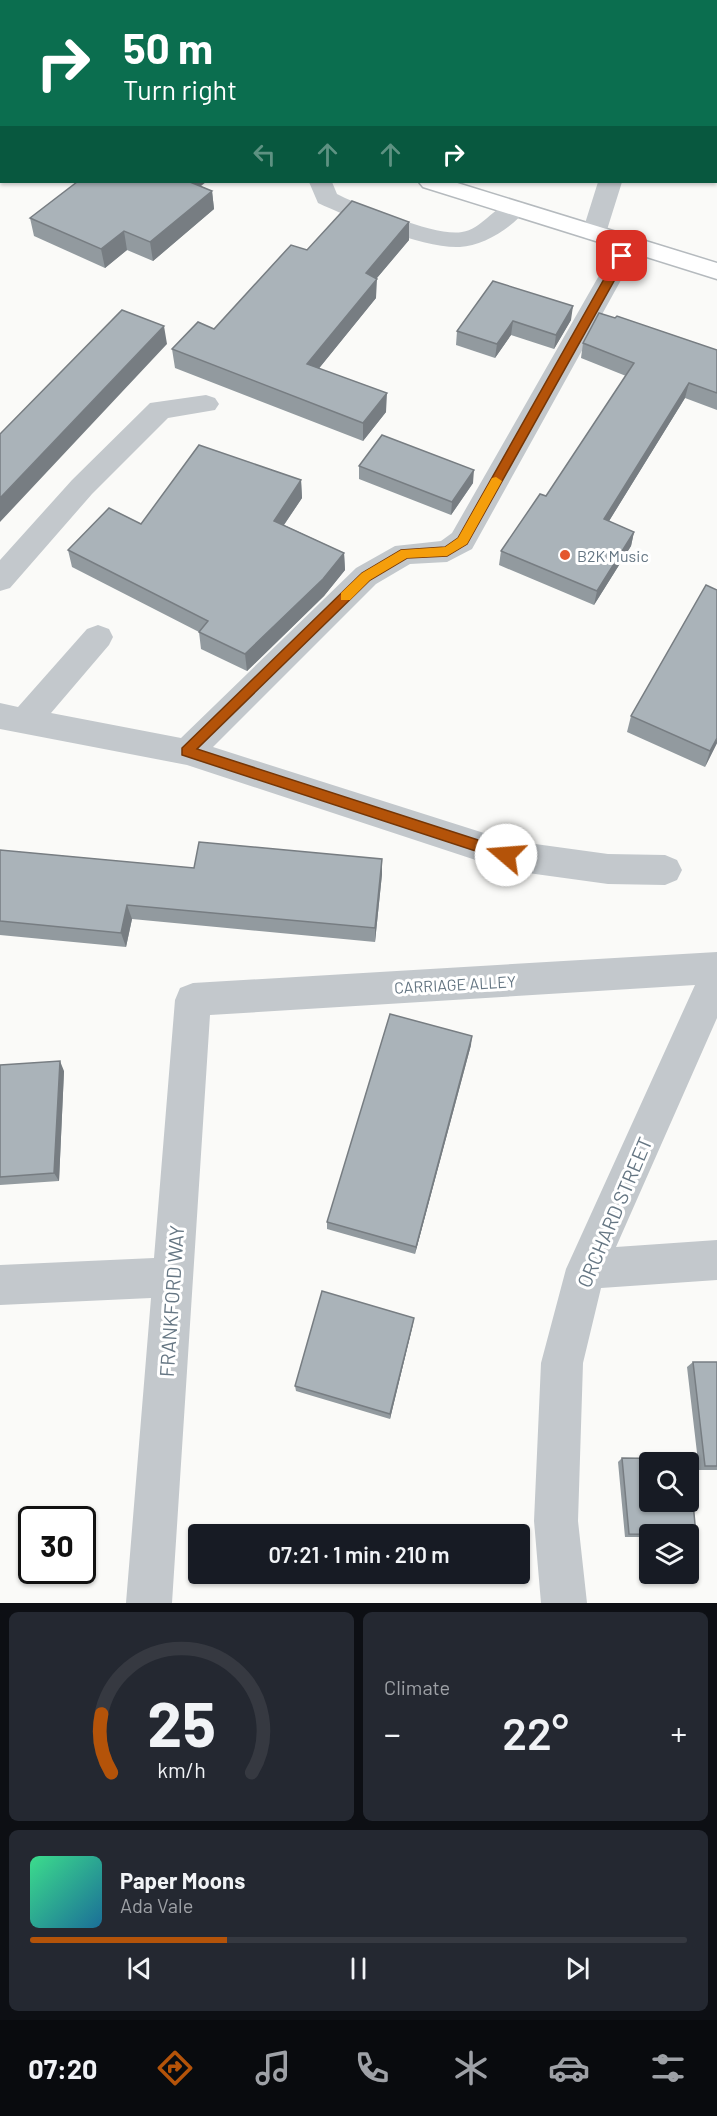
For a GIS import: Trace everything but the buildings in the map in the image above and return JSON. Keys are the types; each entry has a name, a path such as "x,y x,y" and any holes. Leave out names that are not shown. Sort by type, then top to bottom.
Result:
{"main road":[{"path":"434,183 717,271"}],"street":[{"path":"321,183 326,198 344,207 458,240 480,234 514,208"},
{"path":"594,233 610,183"},
{"path":"187,752 366,576 405,554 447,551 462,541 629,244"},
{"path":"0,580 81,487 160,410 206,404"},
{"path":"12,718 98,637"},
{"path":"12,718 187,752 506,855 608,868 665,870"},
{"name":"CARRIAGE ALLEY","path":"193,1000 717,968"},
{"name":"ORCHARD STREET","path":"564,1603 556,1521 562,1363 586,1269 717,977"},
{"name":"FRANKFORD WAY","path":"149,1603 193,1000"},
{"path":"586,1269 717,1260"},
{"path":"0,1285 173,1276"}],"slow traffic":[{"path":"345,597 366,576 405,554 447,551 462,541 496,481"}],"place":[{"name":"B2K Music","path":"565,555"}],"route":[{"path":"506,855 187,752 366,576 405,554 447,551 462,541 622,256"}]}
